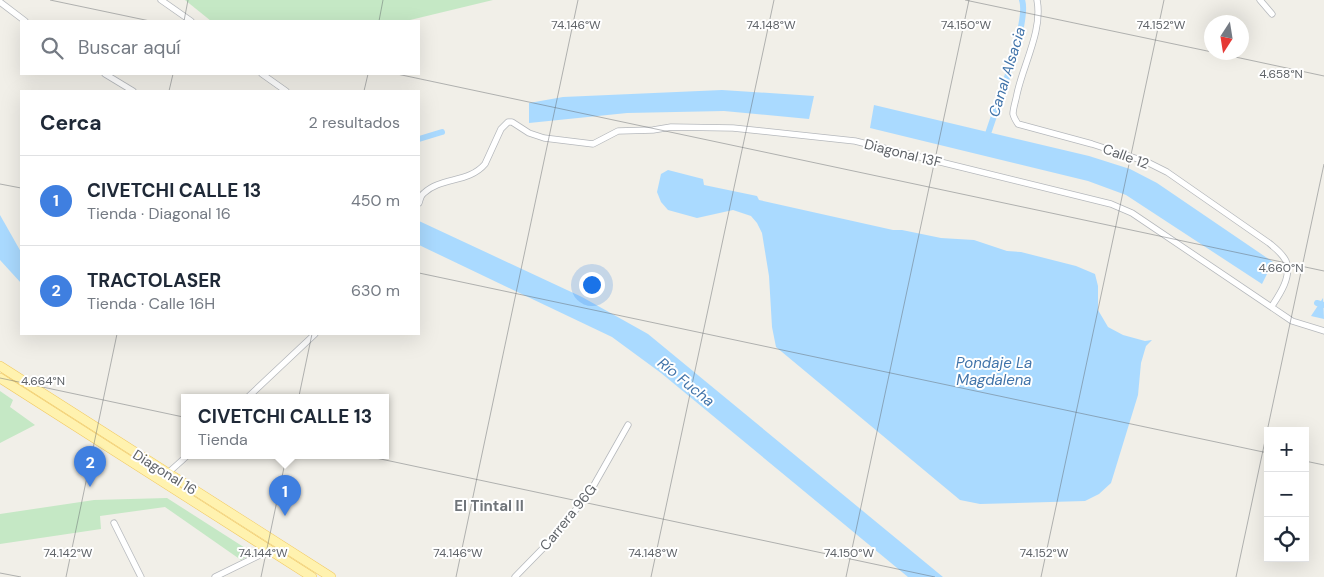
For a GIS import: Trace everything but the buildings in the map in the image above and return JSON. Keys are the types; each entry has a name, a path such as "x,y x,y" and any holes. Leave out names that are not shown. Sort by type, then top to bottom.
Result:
{"main road":[{"name":"Diagonal 16","path":"0,366 331,577"},
{"name":"Diagonal 16","path":"0,378 312,577"}],"street":[{"path":"161,0 190,20"},
{"name":"Calle 12","path":"1037,0 1039,10 1038,23 1020,81 1013,112 1014,119 1018,124 1092,144 1147,162 1167,172 1262,237 1282,254 1287,264 1284,286 1272,306"},
{"path":"1260,0 1272,14"},
{"path":"0,2 24,20"},
{"path":"107,75 131,90"},
{"path":"263,75 285,90"},
{"name":"Diagonal 13F","path":"420,194 445,183 463,178 482,168 502,129 508,122 529,133 544,138 593,144 618,131 653,130 671,127 733,128 855,140 1112,204 1132,213 1292,321 1324,331"},
{"path":"251,394 314,335"},
{"name":"Carrera 96G","path":"515,577 553,538 590,492 628,425"},
{"path":"168,473 184,459"},
{"path":"114,523 142,577"},
{"path":"215,577 270,550"}],"green space":[{"path":"185,0 493,0 410,20 210,20"},
{"path":"0,391 13,400 10,407 35,425 0,443"},
{"path":"167,498 253,553 241,560 165,507 100,516 101,529 0,544 0,514 94,500"}],"water":[{"path":"722,90 814,96 809,119 724,111 627,113 529,123 529,103 563,97"},
{"path":"874,105 1089,156 1130,169 1157,183 1273,262 1262,284 1126,195 1088,181 870,128"},
{"name":"Pondaje La Magdalena","path":"668,170 703,179 704,185 757,196 759,200 893,230 941,238 974,240 1007,251 1021,252 1076,266 1095,274 1098,286 1098,310 1108,327 1123,335 1145,341 1152,340 1146,346 1141,363 1138,395 1111,483 1099,494 1085,501 980,504 960,500 776,347 772,327 769,276 762,233 757,223 751,216 733,210 697,218 668,210 661,202 657,192 661,174"},
{"path":"0,215 20,250 20,282 0,260"},
{"name":"Río Fucha","path":"420,221 582,297 648,334 943,577 908,577 661,373 612,337 420,245"},
{"path":"1323,298 1324,319 1311,316"}],"waterway":[{"name":"Canal Alsacia","path":"986,140 1016,47 1021,27 1022,0"},
{"path":"420,139 442,132"},
{"path":"1317,303 1324,305"}],"place":[{"name":"TRACTOLASER","path":"90,487"},
{"name":"CIVETCHI CALLE 13","path":"285,516"}],"district":[{"name":"El Tintal II","path":"489,506"}]}
